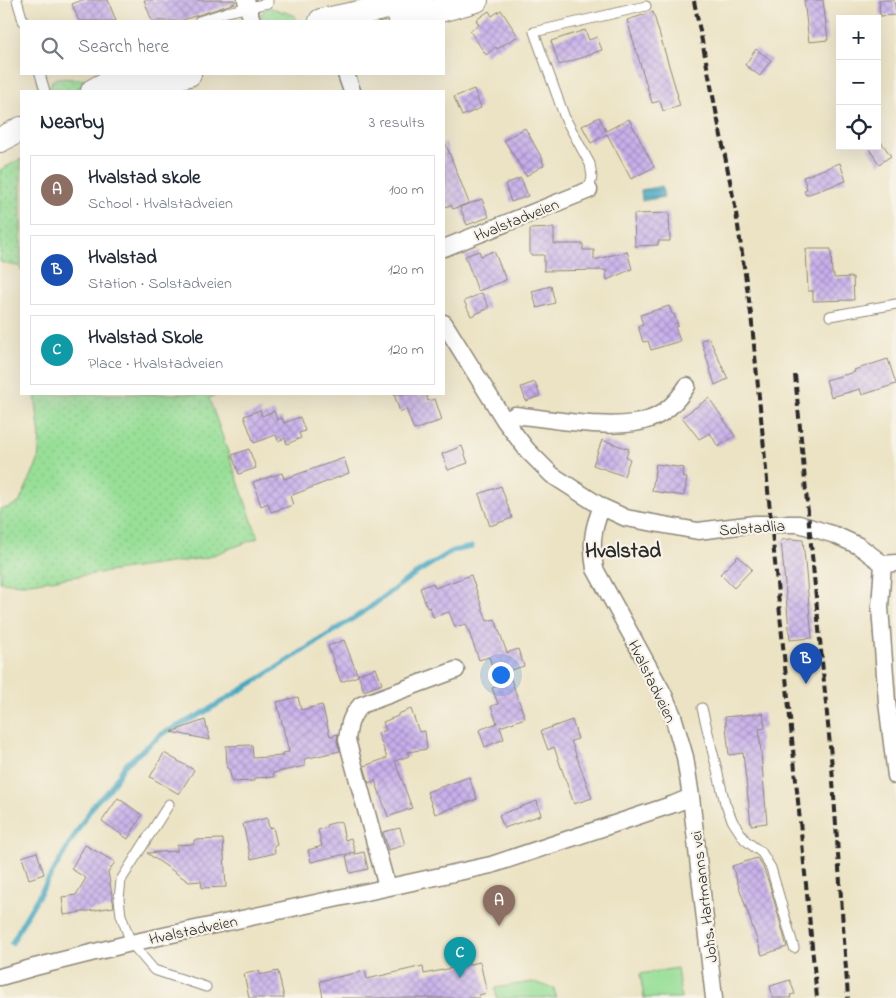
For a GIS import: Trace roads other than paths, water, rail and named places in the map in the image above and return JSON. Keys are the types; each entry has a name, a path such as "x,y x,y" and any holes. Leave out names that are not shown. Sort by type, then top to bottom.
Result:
{"main road":[{"path":"332,20 421,0"},
{"path":"405,20 476,0"},
{"path":"95,90 137,75"},
{"path":"130,90 185,75"},
{"path":"0,140 20,130"}],"street":[{"name":"Hvalstadveien","path":"445,248 589,190"},
{"path":"445,325 505,421 527,450 552,475 602,506"},
{"path":"505,421 515,415 617,425 651,419 676,403 687,386"},
{"name":"Hvalstadveien","path":"0,977 131,943 491,865 674,804 691,796 685,757 673,716 663,693 595,570 593,530 602,506"},
{"name":"Solstadlia","path":"602,506 626,518 698,531 755,524 798,524 835,535 889,563"},
{"path":"889,563 880,607 887,702 896,776"},
{"path":"387,887 347,740 350,721 352,715 362,705 456,670"},
{"name":"Johs. Hartmanns vei","path":"691,796 714,998"}],"lane":[{"path":"17,0 23,20"},
{"path":"202,20 249,9 268,2 268,0"},
{"path":"589,190 592,177 590,164 565,118 534,32 646,6"},
{"path":"40,75 45,90"},
{"path":"830,316 896,304"},
{"path":"702,708 714,760 730,815 745,840 762,853 771,868 794,948"},
{"path":"169,804 121,880 118,899 121,915 131,943 154,970 206,987"}],"water":[{"path":"662,186 664,197 642,201 641,190"}],"waterway":[{"path":"12,943 82,823 95,803 109,790 125,765 162,734 203,713 259,679 368,609 409,578 452,551 472,547"}],"railway":[{"path":"694,1 735,206 751,314 817,998"},
{"path":"795,375 832,767 848,998"}],"place":[{"name":"Hvalstad","path":"806,684"},
{"name":"Hvalstad skole","path":"499,926"},
{"name":"Hvalstad Skole","path":"460,978"}],"district":[{"name":"Hvalstad","path":"623,550"}]}
